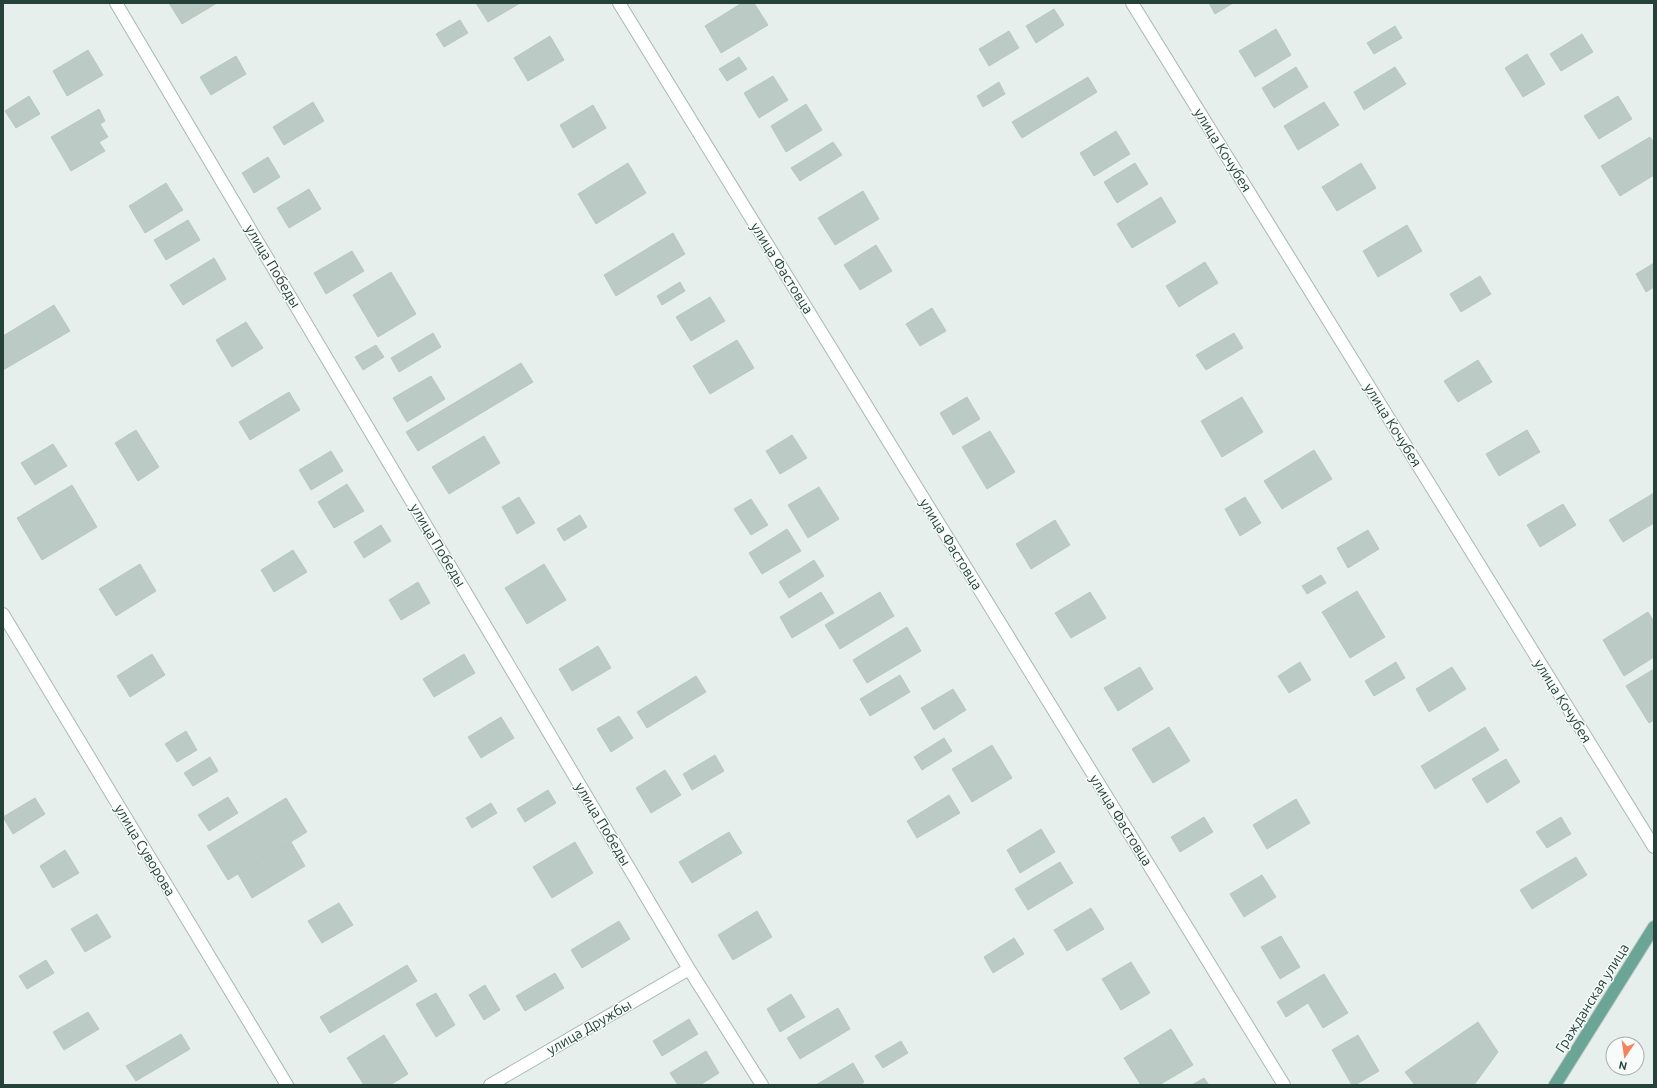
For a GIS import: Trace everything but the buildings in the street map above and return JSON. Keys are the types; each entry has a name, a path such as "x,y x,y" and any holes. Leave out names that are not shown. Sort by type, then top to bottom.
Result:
{"main road":[{"name":"Гражданская улица","path":"1555,1085 1654,926"}],"street":[{"name":"улица Победы","path":"116,3 689,969 762,1085"},
{"name":"улица Фастовца","path":"619,3 1284,1085"},
{"name":"улица Кочубея","path":"1132,3 1654,848"},
{"name":"улица Суворова","path":"3,614 287,1085"},
{"name":"улица Дружбы","path":"490,1085 689,969"}]}
